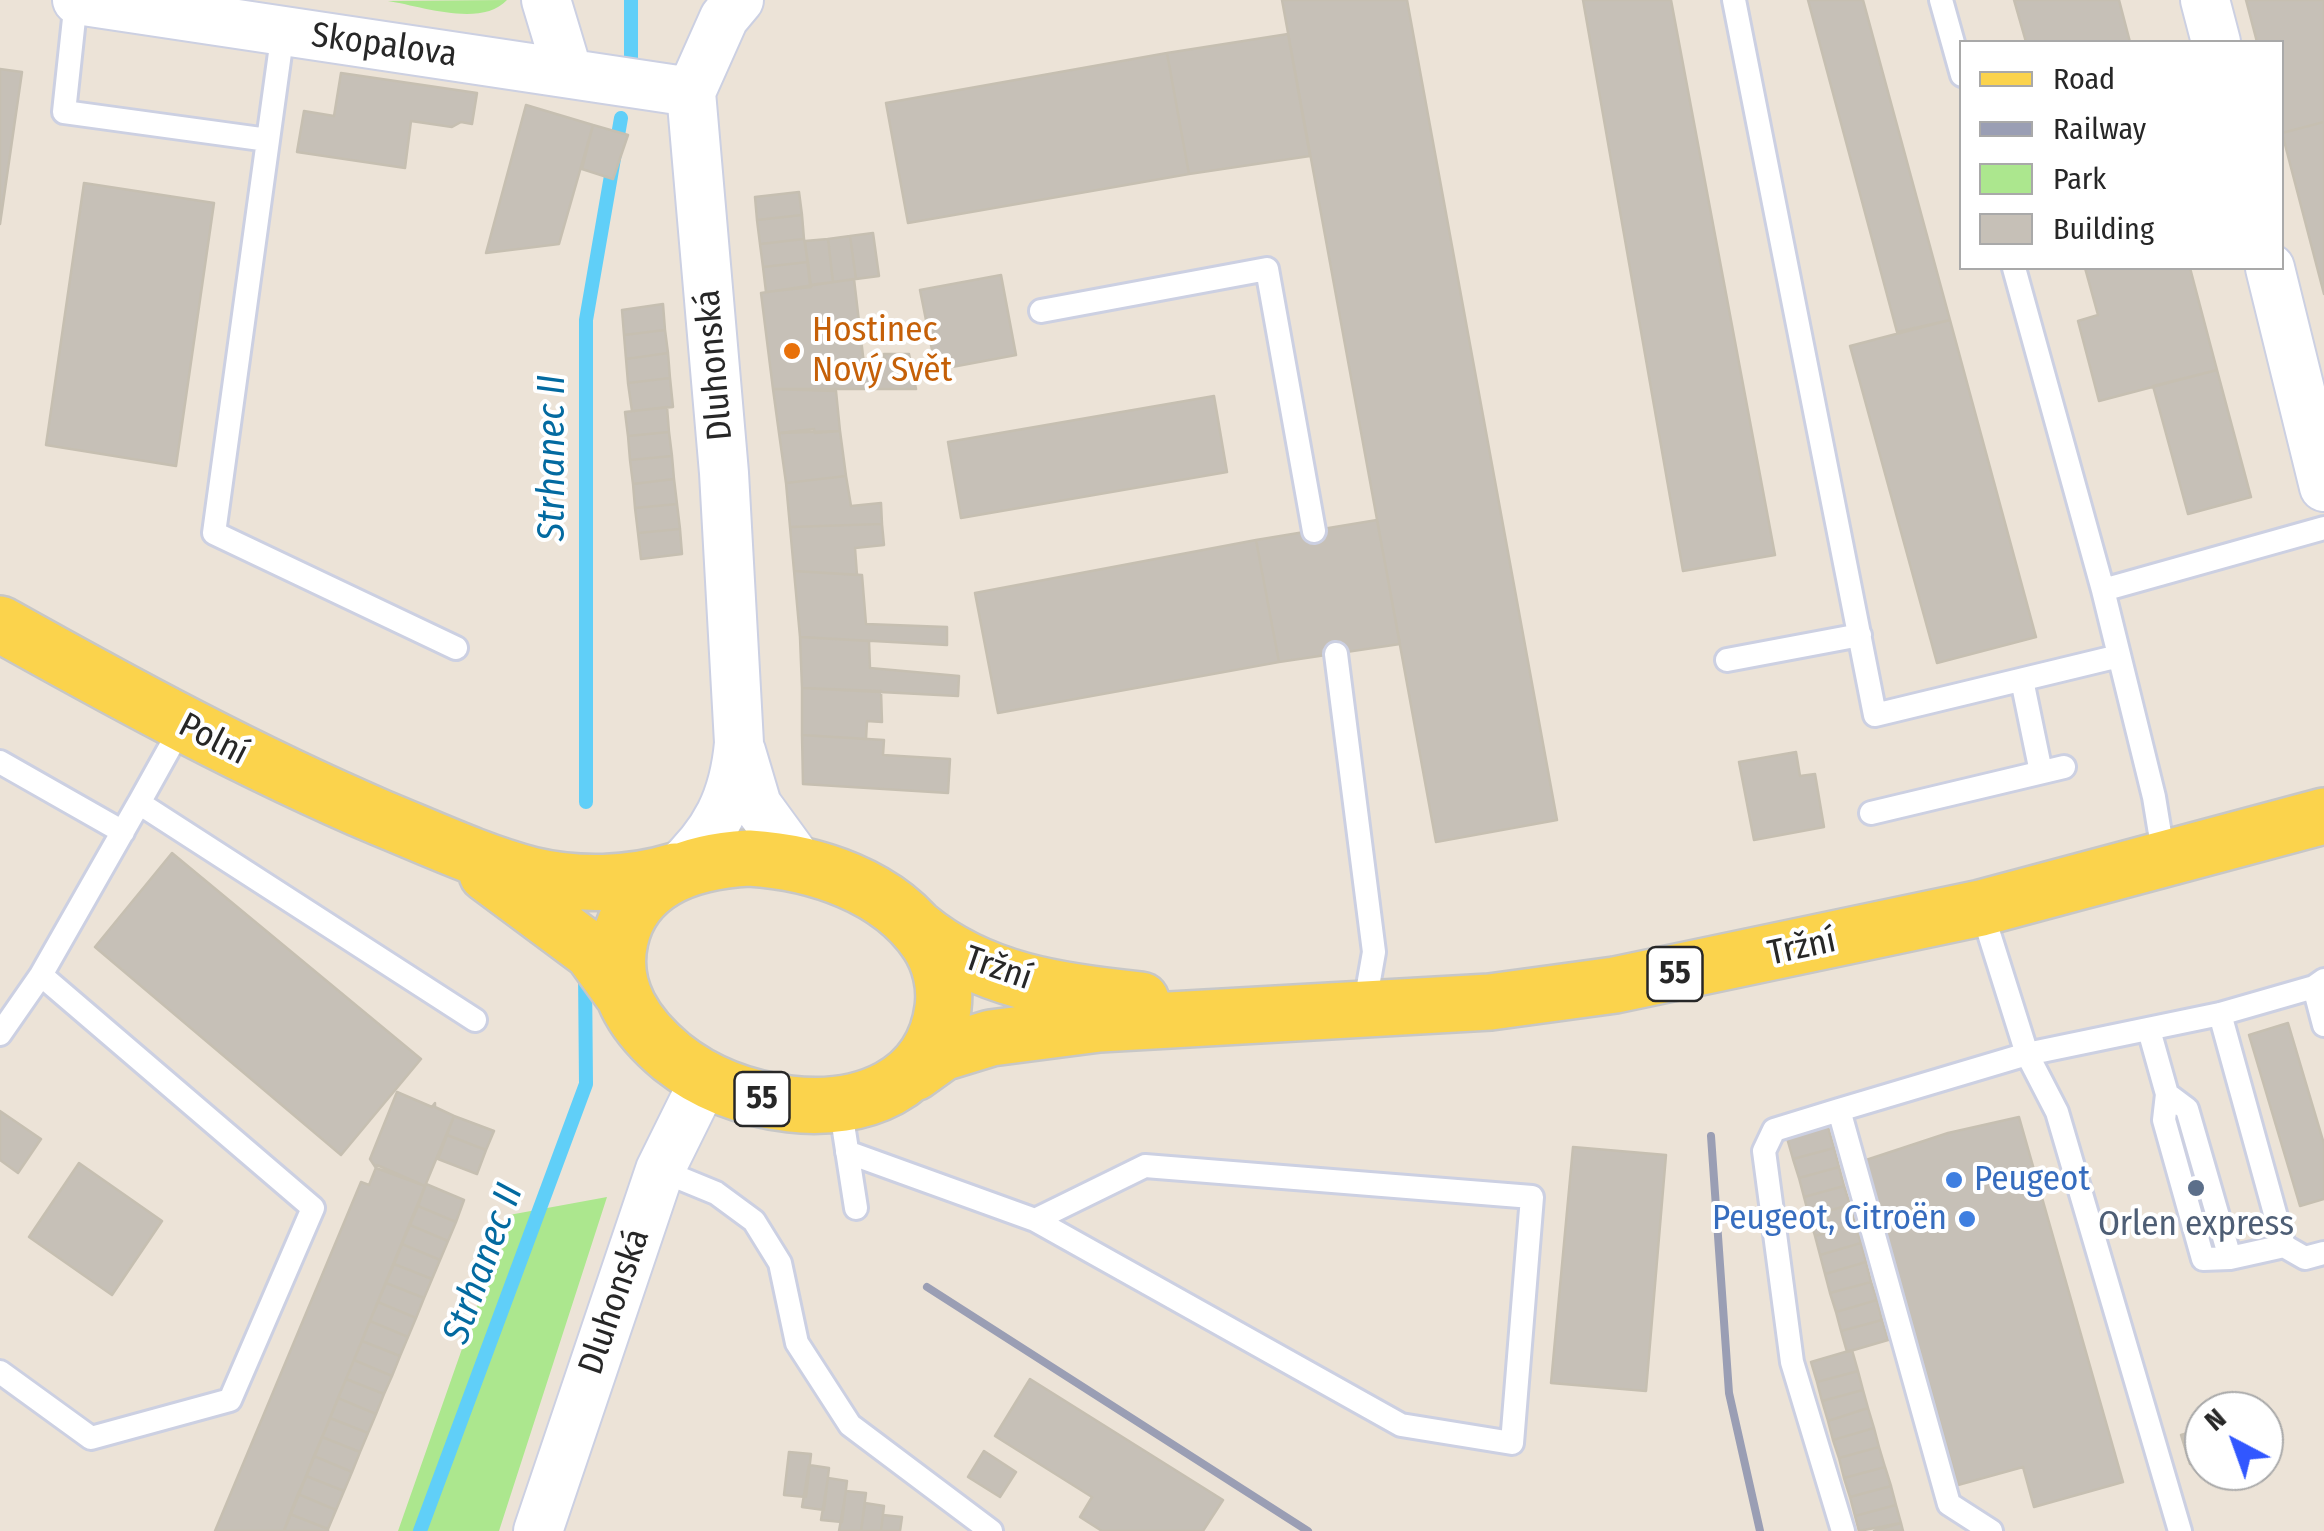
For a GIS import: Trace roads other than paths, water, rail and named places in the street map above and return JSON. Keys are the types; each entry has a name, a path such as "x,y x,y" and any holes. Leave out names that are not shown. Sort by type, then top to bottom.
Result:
{"main road":[{"name":"Polní","path":"0,624 183,724 434,840 532,875 599,882 651,878 675,871"},
{"name":"Tržní","path":"914,1073 942,1054 990,1038 1099,1024 1490,1002 1615,985 1981,908 2324,816"},
{"name":"Polní","path":"434,840 521,895 571,934 606,968 621,992"},
{"name":"Dluhonská","path":"621,992 617,965 620,938 631,910 650,888 675,871 722,859 800,864 862,888 916,927 940,971 944,997 931,1050 914,1073"},
{"name":"Tržní","path":"916,927 958,959 1002,977 1095,996 1268,1014"},
{"name":"55","path":"621,992 629,1010 658,1045 705,1078 844,1128 882,1094 914,1073"}],"street":[{"name":"Skopalova","path":"77,0 692,92"},
{"path":"546,0 568,73"},
{"path":"2205,0 2215,40"},
{"name":"Dluhonská","path":"727,6 692,92 724,473 739,742 757,805 800,864"},
{"path":"2270,270 2324,488"},
{"name":"Dluhonská","path":"675,871 698,851 728,804 739,742"},
{"name":"Dluhonská","path":"538,1531 660,1170 705,1078"}],"lane":[{"path":"77,0 64,112 268,140"},
{"path":"1734,0 1875,715 2119,656"},
{"path":"1941,0 1959,64"},
{"path":"283,31 214,533 456,648"},
{"path":"1041,312 1267,269 1314,531"},
{"path":"2015,270 2103,590 2164,858"},
{"path":"2103,590 2324,528"},
{"path":"1728,660 1860,635"},
{"path":"1336,654 1374,952 1364,1010"},
{"path":"1871,814 2052,769 2022,680"},
{"path":"0,1034 40,974 183,724"},
{"path":"0,762 123,832"},
{"path":"139,802 476,1020"},
{"path":"1981,908 2026,1054 2056,1112 2180,1531"},
{"path":"0,1372 91,1438 230,1400 314,1208 40,974"},
{"path":"1843,1531 1792,1362 1764,1151 1774,1130 2026,1054 2220,1014 2319,984 2324,1026"},
{"path":"2220,1014 2284,1246"},
{"path":"2148,1030 2167,1094 2164,1120 2204,1259 2230,1258 2284,1246 2305,1258 2324,1253"},
{"path":"1839,1110 1949,1504 1991,1531"},
{"path":"844,1128 856,1208"},
{"path":"844,1128 1035,1220 1401,1425 1512,1443 1532,1197 1146,1166 1035,1220"},
{"path":"660,1170 716,1193 754,1221 780,1264 797,1343 812,1372 850,1424 991,1531"}],"waterway":[{"name":"Strhanec II","path":"631,0 631,63"},
{"name":"Strhanec II","path":"586,802 586,320 621,118"},
{"name":"Strhanec II","path":"420,1531 586,1084 585,972"}],"railway":[{"path":"1711,1136 1729,1393 1760,1531"},
{"path":"927,1287 1308,1531"}],"place":[{"name":"Hostinec Nový Svět","path":"792,351"},
{"name":"Peugeot","path":"1954,1180"},
{"name":"Orlen express","path":"2196,1188"},
{"name":"Peugeot, Citroën","path":"1967,1219"}]}
